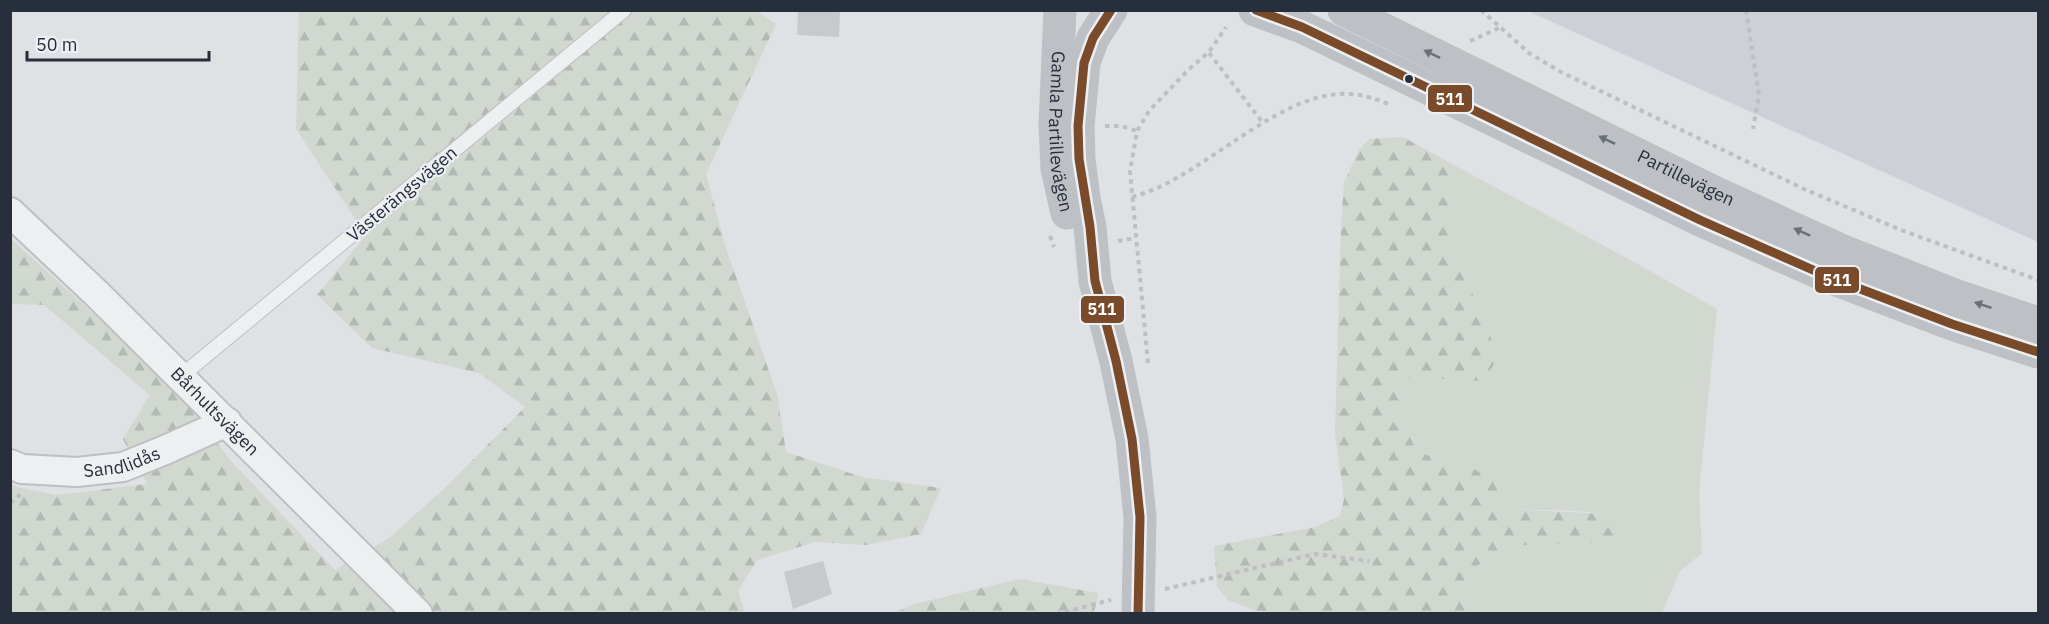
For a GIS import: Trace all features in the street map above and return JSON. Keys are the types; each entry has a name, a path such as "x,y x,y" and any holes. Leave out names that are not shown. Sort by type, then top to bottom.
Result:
{"street":[{"name":"Gamla Partillevägen","path":"1060,10 1055,125 1057,169 1068,216 1081,256 1095,281"},
{"name":"Gamla Partillevägen","path":"1111,10 1093,38 1084,63 1078,126 1084,198 1090,227 1095,281 1116,361 1132,439 1140,517 1154,594"},
{"name":"Partillevägen","path":"1255,10 1302,27 1700,220 1829,277 1952,324 2038,352"},
{"name":"Partillevägen","path":"1344,10 1716,194 1843,251 1960,297 2038,323"},
{"name":"Bårhultsvägen","path":"10,212 227,422 418,614"},
{"name":"Sandlidås","path":"10,464 22,469 77,472 123,466 227,422"}],"lane":[{"name":"Västerängsvägen","path":"180,376 624,10"}],"path":[{"path":"1481,10 1529,53 1561,72 1793,184 1901,230 2038,280"},
{"path":"1746,10 1759,95 1753,129"},
{"path":"1148,368 1130,171 1137,131 1162,95 1209,52 1226,27"},
{"path":"1468,42 1499,28"},
{"path":"1209,52 1263,123"},
{"path":"1132,197 1151,192 1263,123 1315,97 1349,93 1367,96 1400,108"},
{"path":"1111,243 1135,238"},
{"path":"1056,614 1154,594 1315,554 1369,561"}],"shaded area":[{"path":"1528,11 2038,11 2038,242"}],"green space":[{"path":"299,11 757,11 776,24 706,174 726,248 777,394 786,452 862,477 941,488 921,534 866,545 815,542 757,560 738,591 745,613 11,613 11,484 57,495 147,484 123,439 150,395 44,305 11,304 11,239 149,364 187,402 230,460 335,570 389,538 447,486 525,407 479,373 372,348 317,295 366,235 296,129"},
{"path":"1403,137 1452,164 1451,250 1482,313 1493,344 1495,363 1483,380 1454,382 1423,373 1399,382 1401,418 1417,452 1472,468 1497,482 1502,509 1609,514 1629,532 1625,542 1503,547 1473,569 1465,605 1483,613 1303,614 1256,611 1228,600 1217,587 1214,546 1315,527 1340,516 1344,499 1335,433 1344,182 1359,150 1369,139"},
{"path":"1452,164 1717,309 1699,492 1702,553 1680,571 1662,613 1484,614 1465,605 1473,568 1503,547 1629,532 1609,514 1501,509 1472,468 1417,452 1401,418 1399,382 1423,373 1454,382 1482,313 1451,250"},
{"path":"1020,579 1098,593 1094,613 894,613 914,604"}],"building":[{"path":"798,10 840,10 839,37 797,35"},
{"path":"823,561 832,594 793,609 784,572"}],"transit line":[{"name":"511","path":"1111,10 1093,38 1084,63 1078,126 1079,159 1090,227 1095,281 1116,361 1132,439 1140,517 1138,614"},
{"name":"511","path":"1256,10 1302,27 1700,220 1829,277 1952,324 2038,352"}]}
